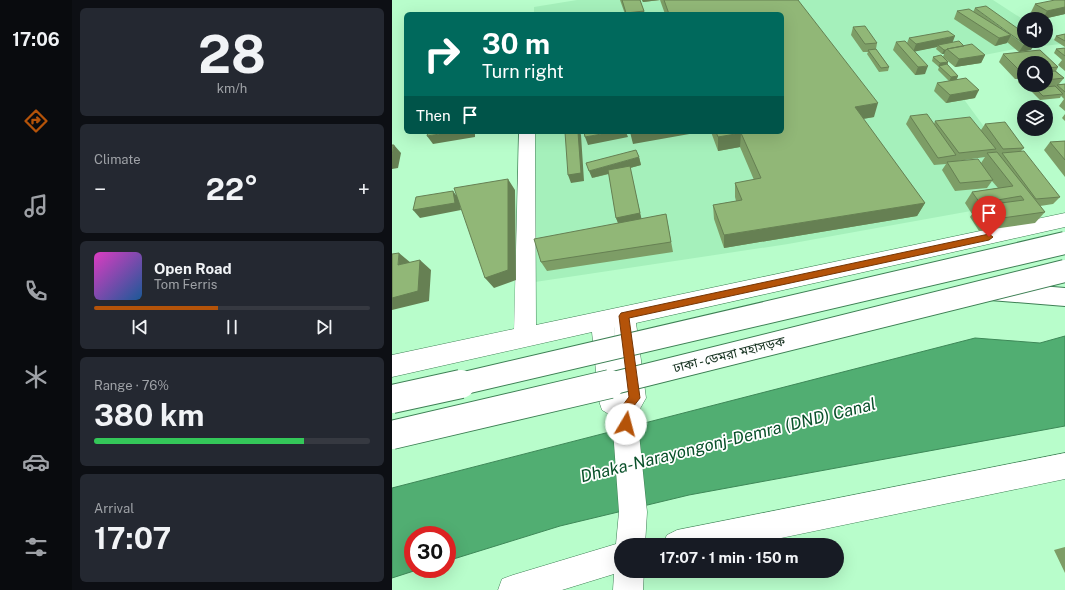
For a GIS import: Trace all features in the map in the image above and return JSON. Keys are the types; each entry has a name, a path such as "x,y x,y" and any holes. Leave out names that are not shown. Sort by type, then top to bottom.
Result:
{"main road":[{"path":"392,399 560,362 1065,243"},
{"name":"ঢাকা - ডেমরা মহাসড়ক","path":"392,435 561,396 1065,271"},
{"path":"982,291 1065,297"}],"street":[{"path":"525,337 527,134"},
{"path":"392,366 1065,220"},
{"path":"624,316 634,398 625,417 633,512 631,538"},
{"path":"602,320 611,401 625,417"},
{"path":"711,538 1065,466"},
{"path":"513,590 614,559"},
{"path":"628,578 628,590"}],"shaded area":[{"path":"577,0 993,0 1017,15 1017,48 1024,48 938,64 1037,199 788,244 535,282 535,134 784,134 784,12 534,12 534,7"},
{"path":"1053,39 1061,44 1053,45"}],"water":[{"name":"Dhaka-Narayongonj-Demra (DND) Canal","path":"1065,336 1065,426 689,495 560,526 456,558 456,526 404,526 404,574 392,578 392,488 975,338 1040,343"}],"building":[{"path":"622,0 640,0 644,11 626,12"},
{"path":"664,0 798,0 878,103 855,107 925,203 724,235 713,205 742,200 735,183 761,178 741,134 784,134 784,12 668,12"},
{"path":"1055,0 1065,0 1065,7 1047,11 1035,4"},
{"path":"986,6 1017,28 1017,39 975,8"},
{"path":"969,9 1011,35 999,38 957,11"},
{"path":"865,26 877,43 865,44 853,27"},
{"path":"948,31 955,36 916,44 909,38"},
{"path":"1065,34 1065,41 1056,36"},
{"path":"905,41 928,66 918,67 896,42"},
{"path":"959,41 964,46 944,50 938,45"},
{"path":"972,44 985,55 959,59 947,49"},
{"path":"1065,48 1065,56 1056,49"},
{"path":"876,49 889,67 881,68 868,50"},
{"path":"1040,50 1046,56 1017,56 1017,68 1003,54"},
{"path":"941,55 948,62 940,63 933,57"},
{"path":"1053,62 1058,67 1053,67"},
{"path":"947,64 958,76 951,77 939,66"},
{"path":"1053,71 1055,71 1064,78 1053,79"},
{"path":"966,78 979,90 950,95 937,83"},
{"path":"1065,84 1065,92 1057,85"},
{"path":"1053,86 1055,86 1063,94 1043,96 1039,92 1053,92"},
{"path":"927,114 956,155 938,158 910,116"},
{"path":"970,117 996,149 959,153 935,121"},
{"path":"1005,122 1024,148 1003,149 985,124"},
{"path":"428,134 440,134 427,136"},
{"path":"565,134 578,134 581,173 568,175"},
{"path":"584,134 601,134 585,137"},
{"path":"717,134 735,134 718,137"},
{"path":"1065,141 1065,160 1050,142"},
{"path":"636,150 639,157 589,171 586,163"},
{"path":"1024,151 1060,197 1036,199 1002,153"},
{"path":"997,152 1045,212 988,220 978,206 1024,200 1021,196 980,203 972,192 1013,186 987,153"},
{"path":"978,159 993,180 960,183 947,162"},
{"path":"630,166 640,213 616,218 608,170"},
{"path":"508,179 508,270 485,278 454,188"},
{"path":"453,191 455,203 413,210 416,197"},
{"path":"666,214 671,242 541,262 534,239"},
{"path":"399,253 398,265 420,260 418,291 392,298 392,254"}],"route":[{"path":"626,424 624,410 634,398 624,316 989,237"}]}
